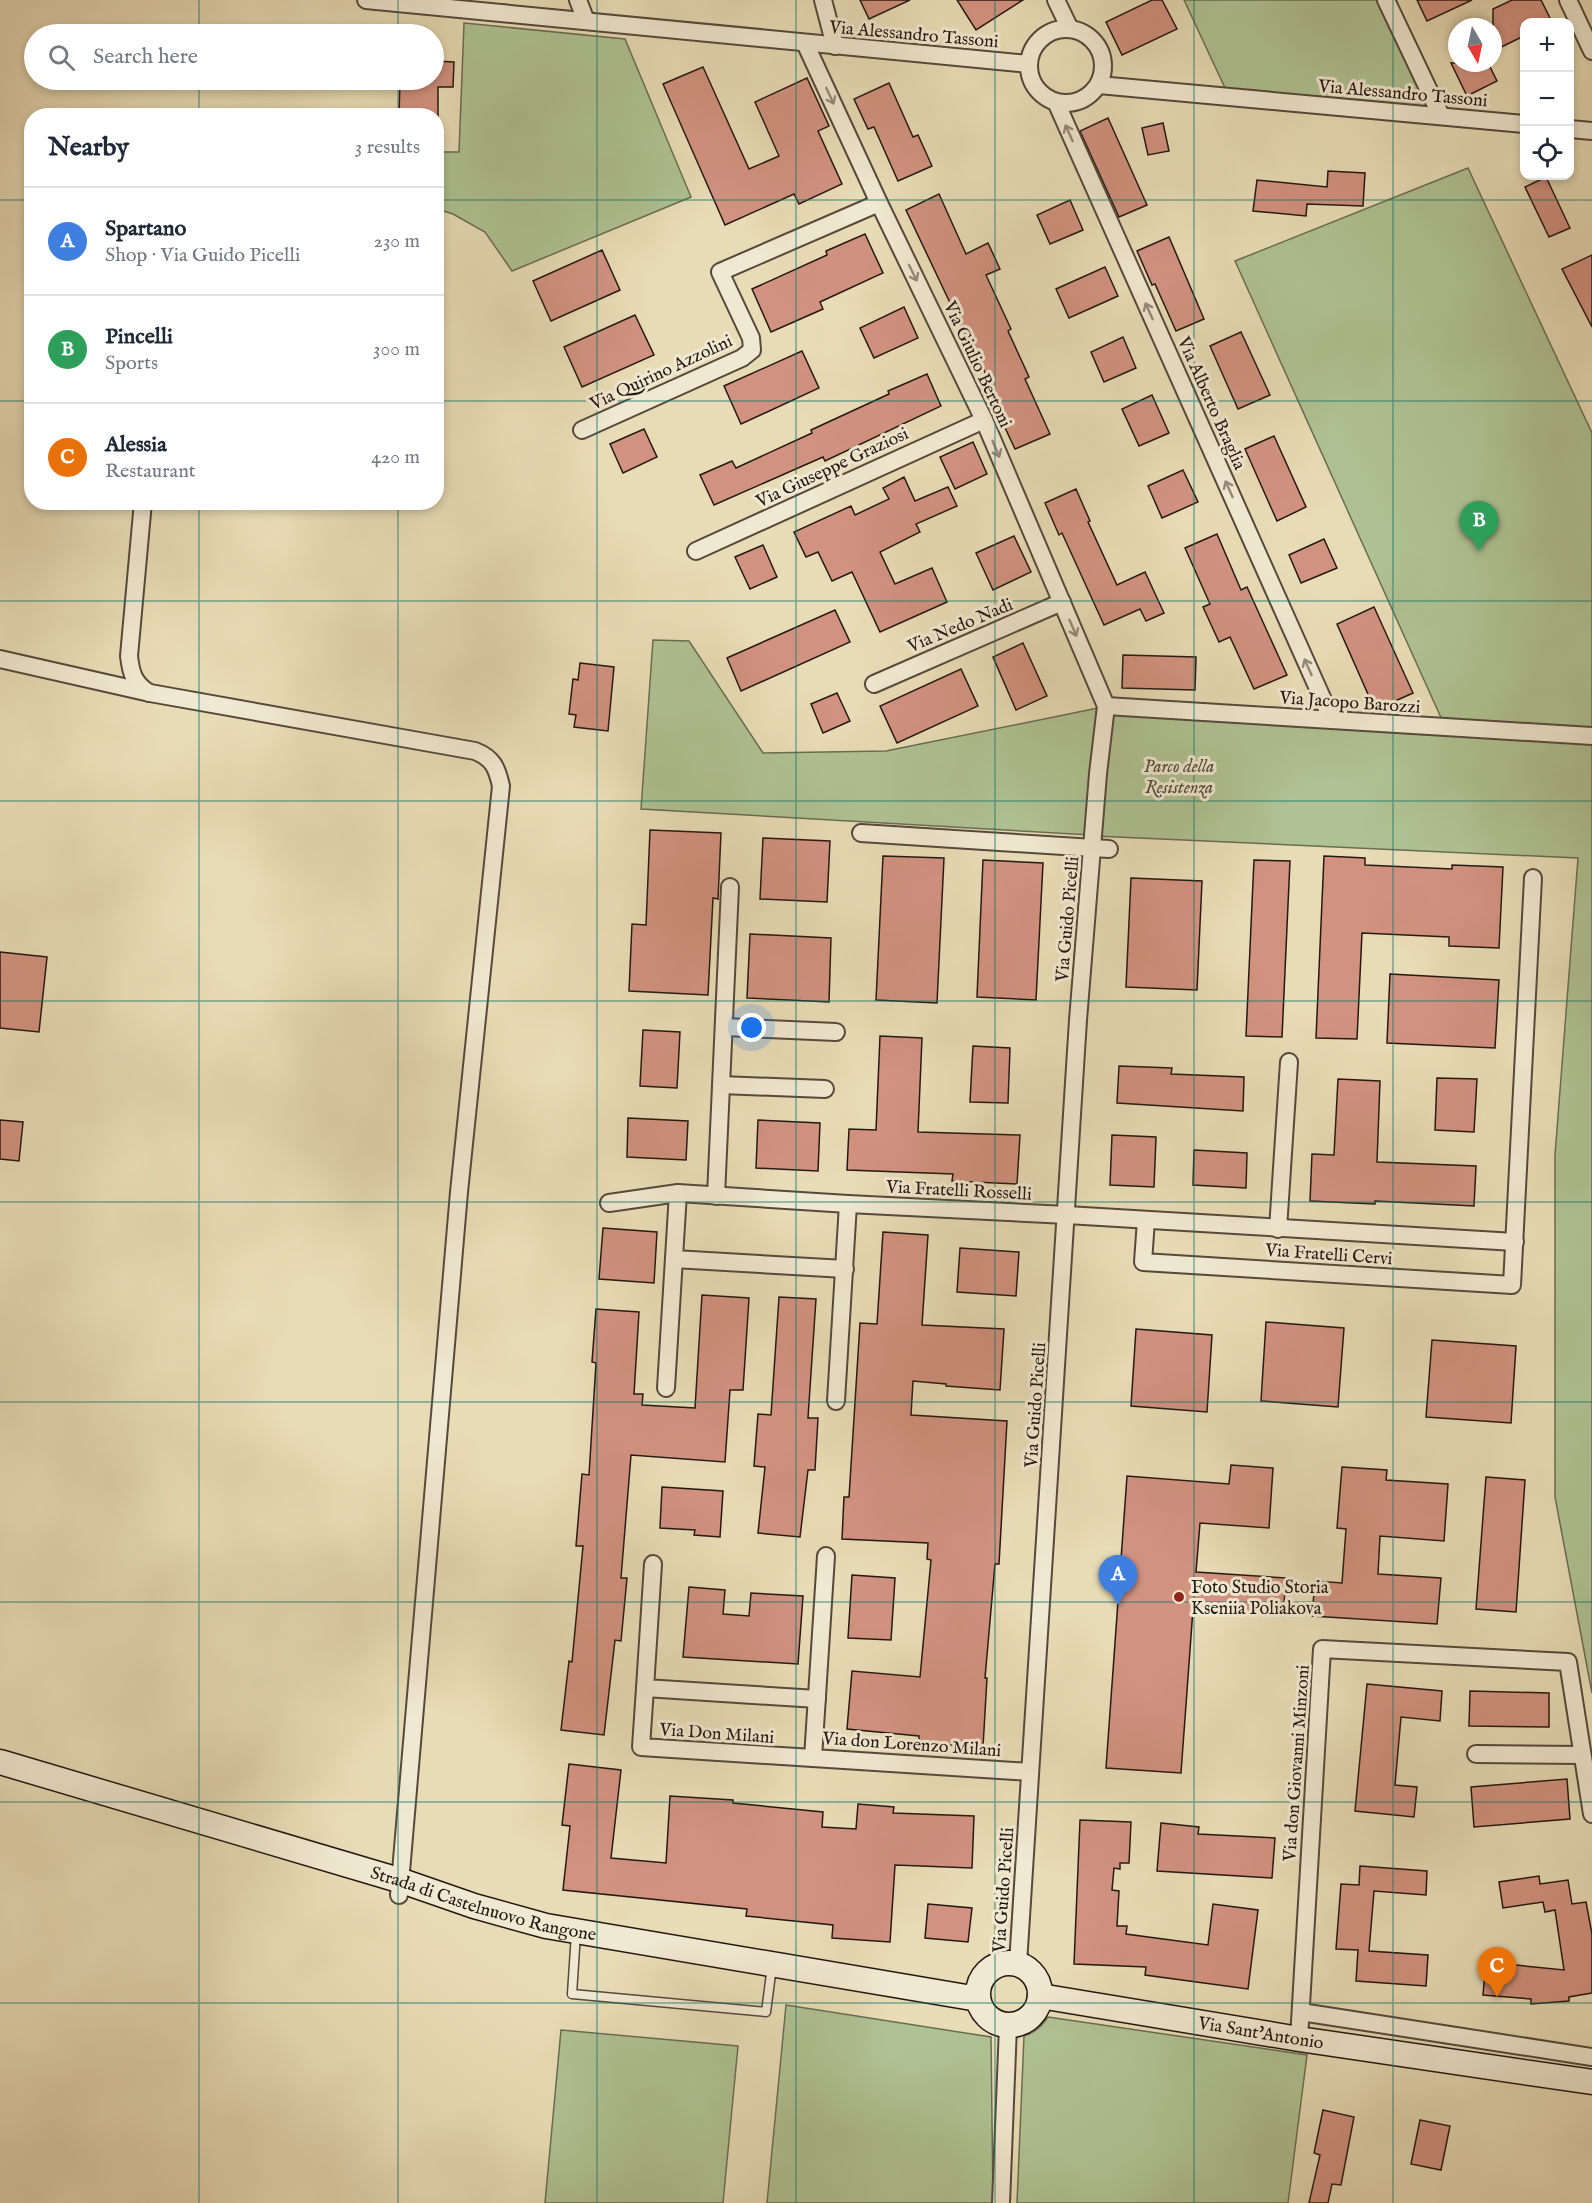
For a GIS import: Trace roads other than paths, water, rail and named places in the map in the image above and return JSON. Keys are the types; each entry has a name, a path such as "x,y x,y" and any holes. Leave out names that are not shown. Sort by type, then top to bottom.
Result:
{"main road":[{"name":"Strada di Castelnuovo Rangone","path":"0,1762 400,1888 546,1926 978,1999"},
{"path":"1018,1964 1036,1980 1040,1996 1033,2014 1026,2020 1008,2026 992,2020 980,2007 978,1988 988,1971 997,1965 1018,1964"},
{"name":"Via Sant'Antonio","path":"1040,1996 1299,2039 1592,2082"}],"street":[{"name":"Via Alessandro Tassoni","path":"366,0 1029,64"},
{"path":"578,0 586,21"},
{"path":"822,0 835,46"},
{"path":"1386,0 1441,116"},
{"path":"1568,0 1592,51"},
{"path":"1056,2 1064,29"},
{"path":"1064,29 1082,32 1092,38 1100,48 1104,59 1101,78 1091,95 1068,104 1044,97 1030,77 1029,64 1031,53 1037,42 1046,34 1064,29"},
{"name":"Via Giulio Bertoni","path":"805,43 984,420 1106,706"},
{"name":"Via Alessandro Tassoni","path":"1101,78 1134,88 1520,124"},
{"name":"Via Alberto Braglia","path":"1056,102 1332,720"},
{"path":"1574,129 1592,131"},
{"name":"Via Quirino Azzolini","path":"582,430 742,358 752,350 751,338 720,272 879,203"},
{"name":"Via Giuseppe Graziosi","path":"696,551 984,420"},
{"path":"141,510 129,656 133,678 150,693"},
{"name":"Via Nedo Nadi","path":"874,684 1062,602"},
{"path":"0,659 150,693 475,751 487,755 498,775 501,786 459,1192 400,1888"},
{"name":"Via Jacopo Barozzi","path":"1106,706 1592,736"},
{"name":"Via Guido Picelli","path":"1018,1964 1078,1020 1106,706"},
{"name":"Via Guido Picelli","path":"861,833 1109,849"},
{"name":"Via Fratelli Cervi","path":"1146,1220 1143,1262 1512,1285 1533,879"},
{"path":"716,1196 730,887"},
{"path":"724,1027 836,1032"},
{"name":"Via Fratelli Cervi","path":"1278,1229 1289,1062"},
{"path":"721,1085 825,1089"},
{"path":"666,1388 678,1193"},
{"name":"Via Fratelli Rosselli","path":"609,1203 678,1193 1067,1215"},
{"path":"836,1401 848,1204"},
{"name":"Via Fratelli Cervi","path":"1067,1215 1515,1242"},
{"path":"674,1259 844,1269"},
{"name":"Via don Lorenzo Milani","path":"826,1556 813,1758 1030,1772"},
{"path":"653,1564 645,1688 817,1699"},
{"name":"Via don Giovanni Minzoni","path":"1299,2039 1322,1649 1568,1662 1592,1814"},
{"name":"Via Don Milani","path":"645,1688 641,1748 813,1758"},
{"path":"1476,1754 1582,1755"},
{"name":"Via Sant'Antonio","path":"1301,2012 1592,2057"},
{"path":"1001,2203 1008,2026"},
{"path":"1482,2066 1485,2041"}],"lane":[{"path":"576,1932 572,1994 766,2012 772,1966"}],"place":[{"name":"Pincelli","path":"1479,551"},
{"name":"Foto Studio Storia Kseniia Poliakova","path":"1179,1597"},
{"name":"Spartano","path":"1118,1605"},
{"name":"Alessia","path":"1497,1997"}],"park label":[{"name":"Parco della Resistenza","path":"1179,776"}]}
